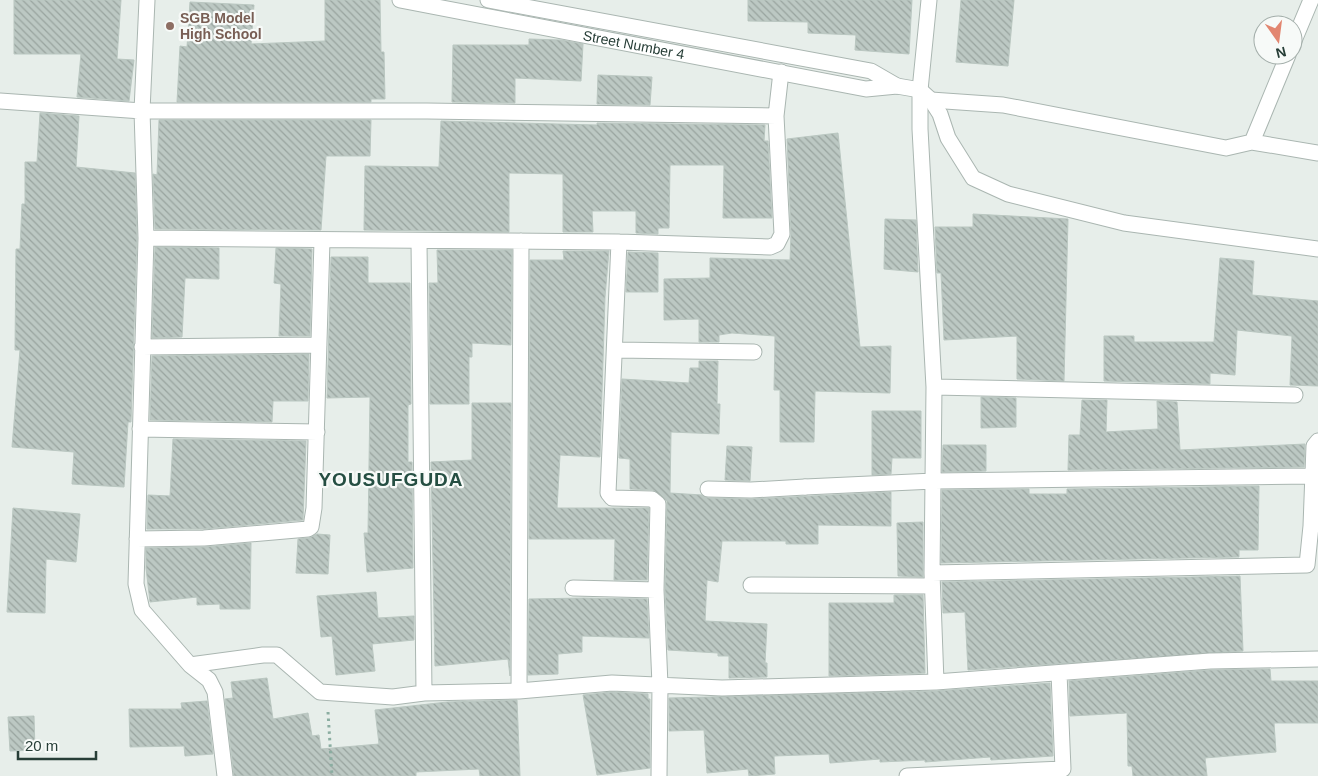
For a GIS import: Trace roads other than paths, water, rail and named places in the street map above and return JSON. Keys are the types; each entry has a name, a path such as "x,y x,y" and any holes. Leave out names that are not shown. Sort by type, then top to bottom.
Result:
{"street":[{"path":"147,0 142,111 146,238 136,584 142,610 190,665 209,680 215,692 225,776"},
{"name":"Street Number 4","path":"400,0 866,88 897,86"},
{"name":"Street Number 4","path":"488,0 871,71 897,86"},
{"path":"929,0 926,95 920,130 934,387 932,580 936,682"},
{"path":"1303,19 1311,0"},
{"path":"1252,142 1284,65"},
{"path":"146,238 419,242 619,242 770,247 777,244 782,234 776,116 781,72"},
{"path":"897,86 926,95 1003,105 1226,148 1252,142 1318,153"},
{"path":"926,95 940,114 948,138 974,178 1008,194 1124,223 1318,249"},
{"path":"0,102 142,111 427,111 776,116"},
{"path":"137,539 204,538 308,529 313,523 322,241"},
{"path":"519,691 521,241"},
{"path":"419,242 424,693"},
{"path":"619,242 616,350 608,493 612,498 652,499 657,501 656,590 660,686 659,776"},
{"path":"142,347 319,345"},
{"path":"616,350 754,352"},
{"path":"934,387 1295,395"},
{"path":"140,429 317,432"},
{"path":"751,585 932,580 1307,565 1315,526 1314,446 1318,441"},
{"path":"708,489 751,490 934,481 1313,476"},
{"path":"573,588 656,590"},
{"path":"190,665 263,654 277,655 320,692 326,694 392,697 424,693 519,691 612,683 722,688 936,682 1210,661 1318,659"},
{"path":"907,776 1063,769 1059,673"}],"place":[{"name":"SGB Model High School","path":"170,26"}],"district":[{"name":"YOUSUFGUDA","path":"391,479"}]}
